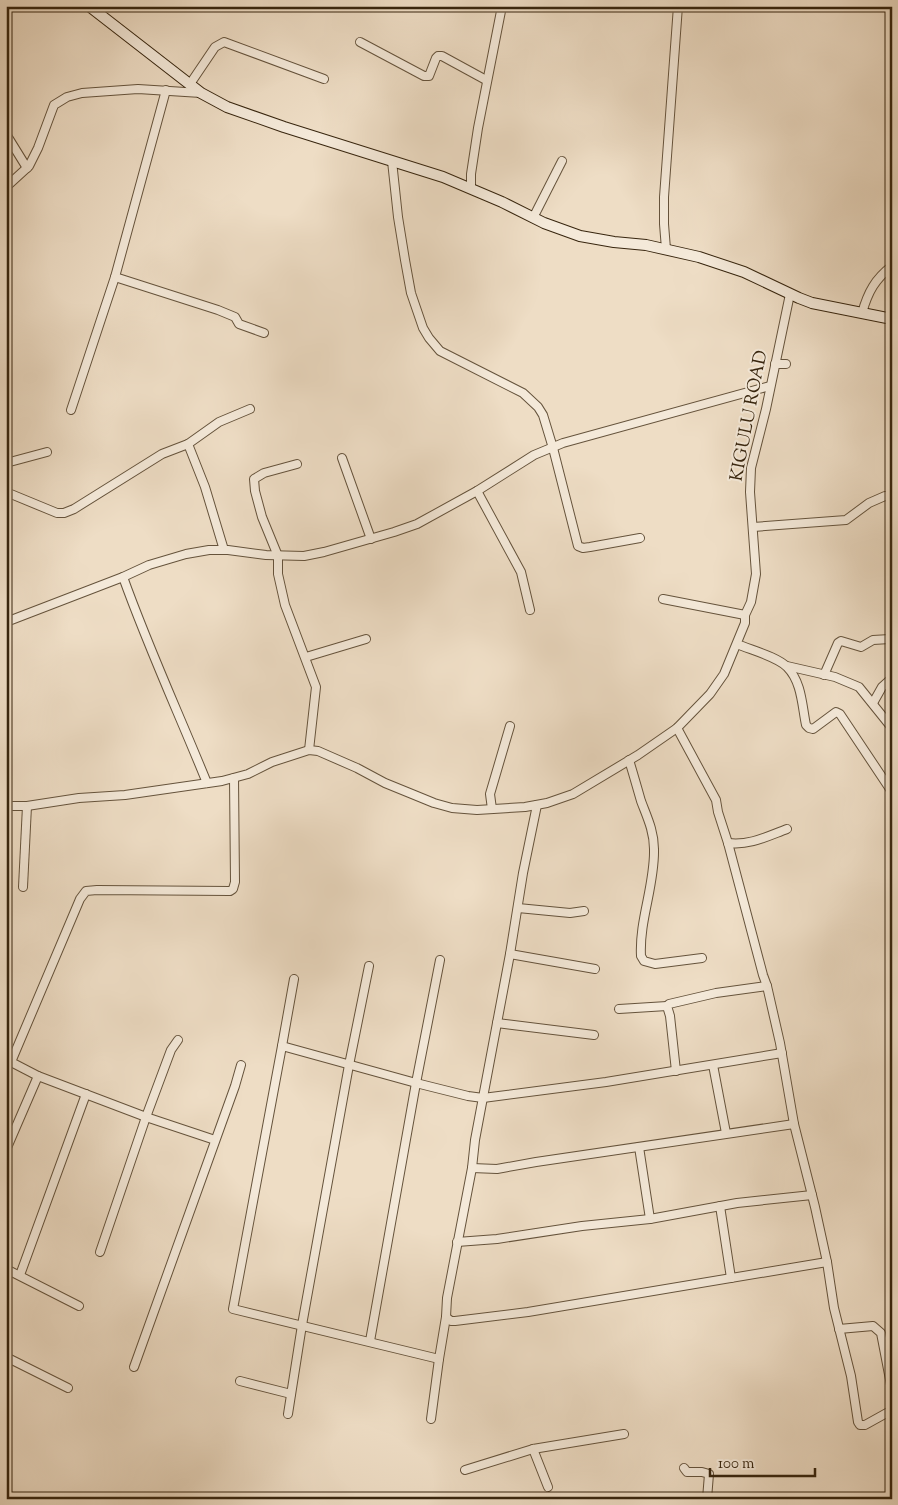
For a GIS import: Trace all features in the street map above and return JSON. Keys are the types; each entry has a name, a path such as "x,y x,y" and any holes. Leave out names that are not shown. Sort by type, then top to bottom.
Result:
{"street":[{"path":"89,6 201,93 227,108 471,188 533,218 580,236 666,249 728,266 758,277 812,303 892,319"},
{"path":"471,188 473,156 486,80 502,6"},
{"path":"666,249 664,197 678,6"},
{"path":"190,84 215,47 224,42 324,79"},
{"path":"360,42 424,76 429,76 436,58 442,56 486,80"},
{"path":"6,187 27,168 38,148 54,105 60,101 82,93 138,89 201,93"},
{"path":"71,410 115,277 166,90"},
{"path":"6,134 27,168"},
{"path":"392,161 398,217 411,293 423,328 429,338 443,353 532,399 543,415 578,546 583,548 640,538"},
{"path":"533,218 562,161"},
{"path":"862,313 873,284 881,274 892,266"},
{"path":"115,277 218,310 235,317 239,324 264,334"},
{"name":"KIGULU ROAD","path":"309,750 318,751 385,783 434,803 452,808 477,810 537,805 572,794 629,760 677,728 720,681 738,644 751,602 756,574 749,480 790,294"},
{"path":"775,364 786,364"},
{"path":"6,622 123,577 148,565 186,554 209,550 224,550 278,556 304,556 371,539 417,524 477,491 534,455 575,439 770,386"},
{"path":"6,492 64,513 82,504 162,454 188,444 219,422 250,409"},
{"path":"188,444 205,487 224,550"},
{"path":"6,463 47,452"},
{"path":"342,458 371,539"},
{"path":"6,806 27,806 79,798 125,795 207,783 248,774 272,762 309,750 316,687 285,605 278,574 278,556 262,517 254,479 264,473 297,464"},
{"path":"477,491 521,572 530,610"},
{"path":"752,527 846,520 869,503 885,496 892,497"},
{"path":"123,577 156,663 207,783"},
{"path":"663,598 746,615"},
{"path":"306,657 366,639"},
{"path":"824,675 838,643 841,641 861,647 873,640 890,639"},
{"path":"738,644 787,666 835,677 859,688 892,728"},
{"path":"787,666 798,686 806,725 813,729 832,714 836,712 840,714 892,792"},
{"path":"873,703 882,687 892,678"},
{"path":"492,809 490,794 510,726"},
{"path":"677,728 716,800 767,986 782,1053 794,1124 827,1262 834,1308 859,1424 865,1425 892,1410"},
{"path":"629,760 654,839 654,863 644,918 641,956 644,961 655,964 702,958"},
{"path":"215,1140 146,1117 38,1076 11,1062 80,899 86,890 230,891 233,889 235,882 234,778"},
{"path":"431,1419 457,1242 537,805"},
{"path":"24,887 27,806"},
{"path":"728,843 740,844 750,842 787,829"},
{"path":"518,908 570,913 584,911"},
{"path":"510,954 595,969"},
{"path":"370,1342 440,960"},
{"path":"288,1414 302,1325 349,1065 369,966"},
{"path":"294,979 233,1309 439,1359"},
{"path":"619,1009 667,1006 716,992 767,986"},
{"path":"667,1006 670,1016 676,1071"},
{"path":"497,1023 594,1035"},
{"path":"100,1252 146,1117 171,1050 178,1040"},
{"path":"282,1046 416,1083 483,1098 676,1071 782,1053"},
{"path":"713,1065 726,1133"},
{"path":"134,1367 241,1066"},
{"path":"6,1150 38,1076"},
{"path":"20,1276 86,1094"},
{"path":"472,1168 497,1169 794,1124"},
{"path":"639,1147 650,1219"},
{"path":"457,1242 498,1239 582,1226 650,1219 720,1206 812,1195"},
{"path":"720,1206 731,1278"},
{"path":"446,1317 451,1321 455,1321 528,1312 827,1262"},
{"path":"6,1269 79,1306"},
{"path":"839,1329 873,1326 881,1332 892,1390"},
{"path":"6,1357 68,1388"},
{"path":"240,1381 290,1394"},
{"path":"465,1470 533,1449 624,1434"},
{"path":"533,1449 548,1487"},
{"path":"684,1468 687,1472 709,1474 707,1499"}]}
